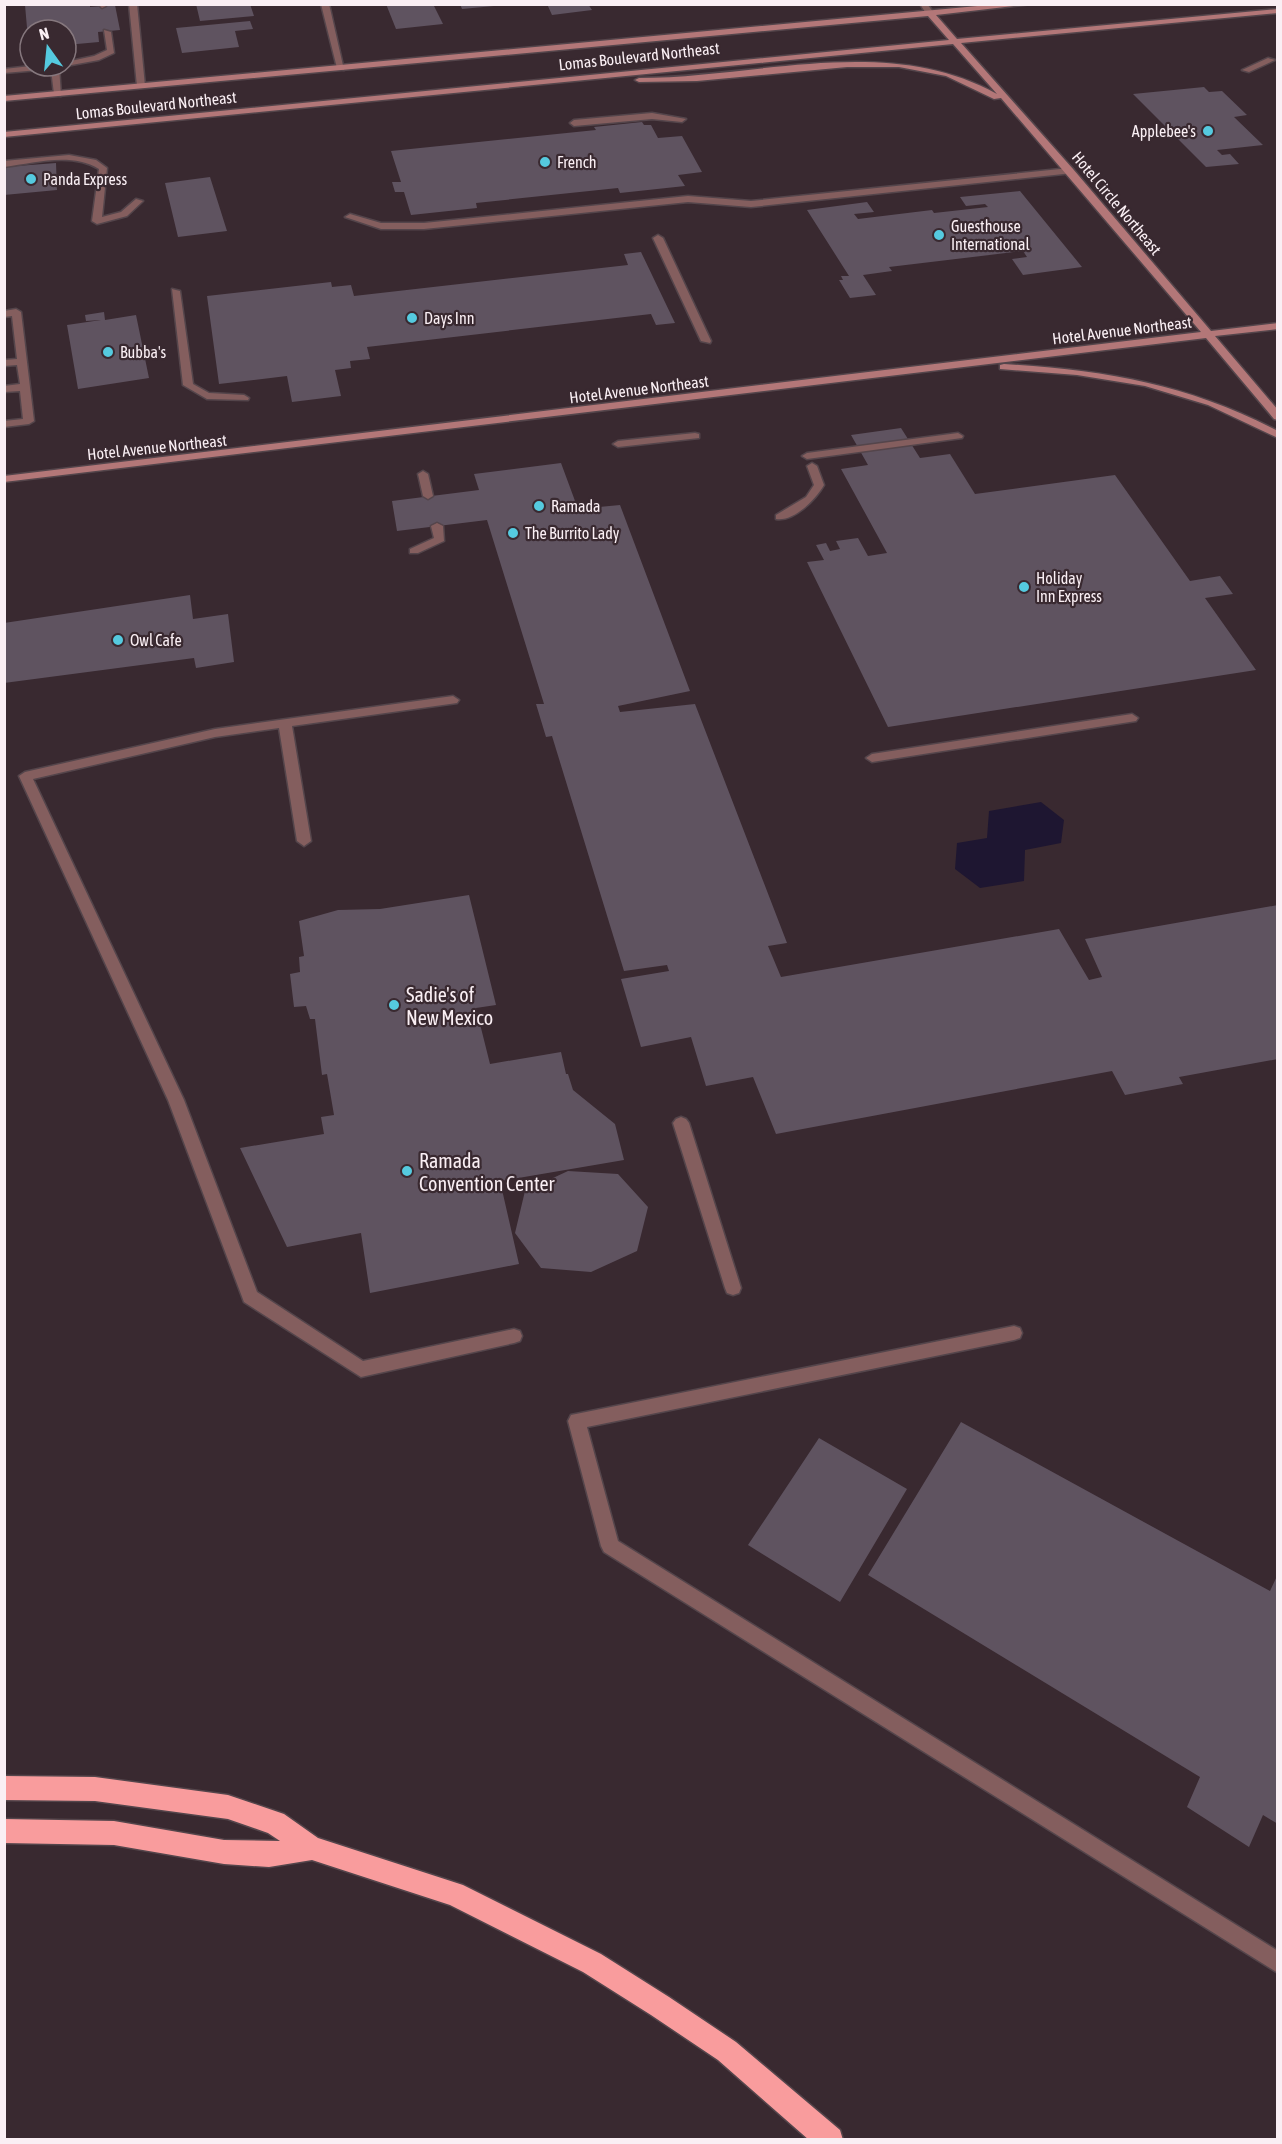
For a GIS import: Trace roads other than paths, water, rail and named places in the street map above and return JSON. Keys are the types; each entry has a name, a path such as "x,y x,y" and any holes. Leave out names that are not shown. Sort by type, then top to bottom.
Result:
{"highway":[{"path":"4,1788 95,1789 228,1807 275,1824 312,1848 454,1894 592,1963 727,2051 830,2139"},
{"path":"4,1831 114,1833 224,1852 269,1855 312,1848"}],"street":[{"path":"133,4 141,86"},
{"path":"325,4 341,68"},
{"path":"923,4 930,13"},
{"name":"Lomas Boulevard Northeast","path":"4,99 1029,4"},
{"name":"Lomas Boulevard Northeast","path":"4,135 579,77 1278,11"},
{"name":"Hotel Circle Northeast","path":"930,13 1070,171 1278,417"},
{"path":"78,62 96,58 111,51 107,32"},
{"path":"1246,70 1271,60"},
{"path":"579,77 692,79 846,64 903,64 935,69 962,78 989,91 1017,111"},
{"path":"57,78 58,94"},
{"path":"574,123 652,116 682,119"},
{"path":"4,164 80,158 97,163 104,168 97,221 124,214 140,201"},
{"path":"350,217 381,226 424,226 688,199 751,204 1070,171"},
{"path":"658,238 706,341"},
{"path":"175,291 188,385 207,396 244,398"},
{"path":"4,314 16,312 29,421 4,424"},
{"name":"Hotel Avenue Northeast","path":"4,479 1278,326"},
{"path":"4,338 19,336"},
{"path":"4,363 22,361"},
{"path":"965,364 1058,370 1125,378 1214,404 1278,435"},
{"path":"4,389 25,387"},
{"path":"618,444 695,436"},
{"path":"780,518 810,499 819,485 810,461 958,436"},
{"path":"423,474 429,496"},
{"path":"414,551 440,539 437,526"},
{"path":"453,700 215,733 25,776 176,1100 250,1297 361,1369 514,1336"},
{"path":"872,758 1132,718"},
{"path":"285,724 304,841"},
{"path":"681,1123 733,1288"},
{"path":"1014,1332 577,1421 610,1546 1278,1964"}],"place":[{"name":"Applebee's","path":"1208,131"},
{"name":"French","path":"545,162"},
{"name":"Panda Express","path":"31,179"},
{"name":"Guesthouse International","path":"939,235"},
{"name":"Days Inn","path":"412,318"},
{"name":"Bubba's","path":"108,352"},
{"name":"Ramada","path":"539,506"},
{"name":"The Burrito Lady","path":"513,533"},
{"name":"Holiday Inn Express","path":"1024,587"},
{"name":"Owl Cafe","path":"118,640"},
{"name":"Sadie's of New Mexico","path":"394,1005"},
{"name":"Ramada Convention Center","path":"407,1171"}]}
